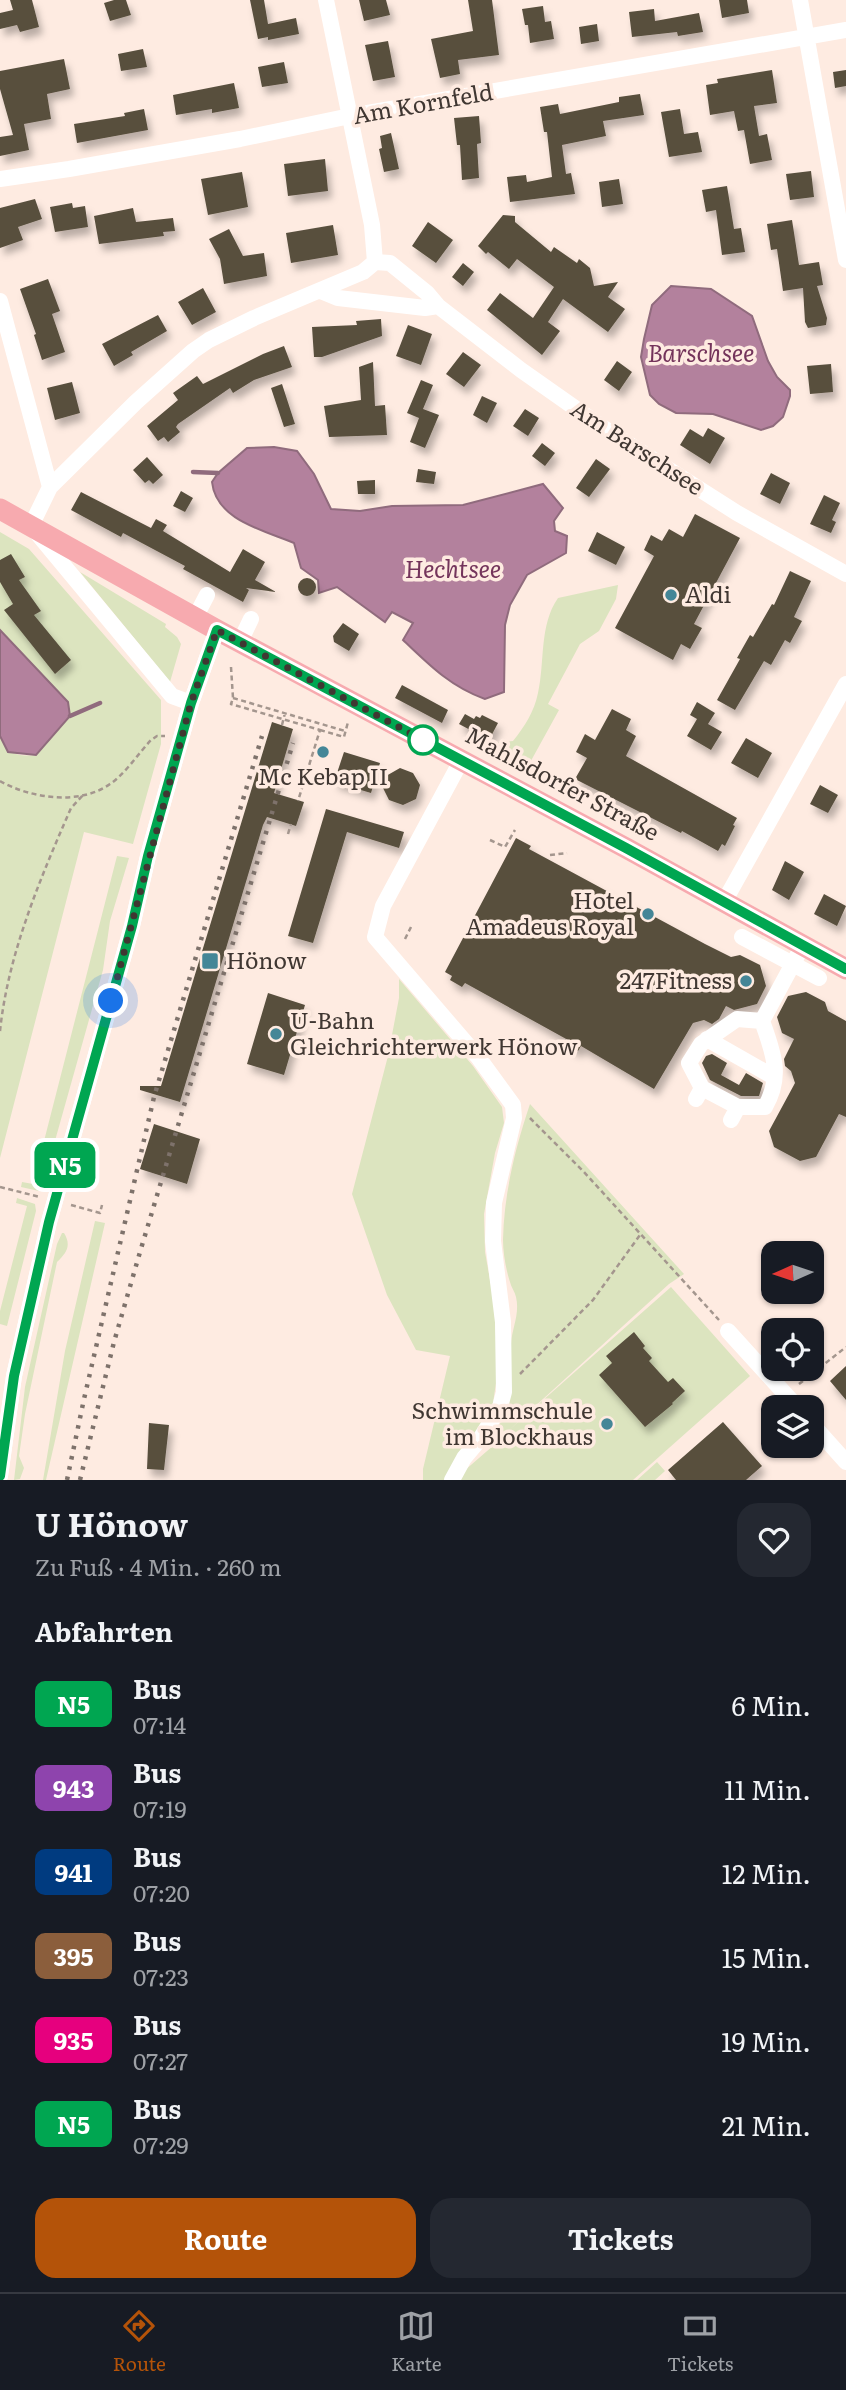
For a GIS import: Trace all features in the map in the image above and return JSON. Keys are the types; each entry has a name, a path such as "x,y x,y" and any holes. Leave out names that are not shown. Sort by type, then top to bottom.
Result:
{"main road":[{"name":"Mahlsdorfer Straße","path":"0,509 217,630 846,969"}],"street":[{"path":"31,526 50,487 136,402 194,351 232,328 363,272 375,262 372,225 326,0"},
{"path":"800,0 846,260"},
{"name":"Am Kornfeld","path":"0,179 240,139 350,116 846,30"},
{"name":"Am Barschsee","path":"375,262 390,263 427,293 438,306 521,370 602,426 737,513 846,574"},
{"path":"321,291 338,298 425,308 438,306"},
{"path":"0,302 50,487"},
{"name":"Mahlsdorfer Straße","path":"31,526 172,695 191,703"},
{"path":"195,618 206,595"},
{"path":"240,642 251,619"},
{"path":"0,1476 7,1375 191,703 217,630"},
{"path":"724,902 846,684"},
{"path":"452,1480 500,1407 504,1392 503,1322 493,1228 494,1202 514,1118 513,1105 478,1057 375,937 383,906 461,761"},
{"path":"742,937 819,978"},
{"path":"762,1021 737,1019 701,1044 689,1063 699,1093 734,1114 765,1107 774,1092 775,1058 762,1021 803,946"},
{"path":"707,1039 774,1077"},
{"path":"728,1331 786,1395"},
{"path":"824,1437 846,1462"}],"path":[{"path":"231,667 231,704 344,737 348,722"},
{"path":"233,698 345,731"},
{"path":"282,725 285,713"},
{"path":"298,801 320,730"},
{"path":"0,781 31,794 84,794 111,784 151,740 157,736 165,736"},
{"path":"0,1031 4,995 22,934 71,808 84,794"},
{"path":"288,834 291,824"},
{"path":"490,839 505,847 515,830"},
{"path":"550,855 567,853"},
{"path":"405,939 411,927"},
{"path":"513,1105 558,1145 728,1331"},
{"path":"0,1186 44,1198"},
{"path":"66,1204 100,1213 102,1205"},
{"path":"504,1392 593,1300 640,1235"},
{"path":"797,1395 846,1347"}],"green space":[{"path":"0,532 29,549 161,700 161,744 133,844 84,832 0,1158 0,735 14,753 36,755 70,715 68,702 0,630"},
{"path":"80,572 166,624 165,627 177,637 181,644 170,682"},
{"path":"618,585 616,599 599,631 580,644 548,704 559,710 527,768 486,747 489,743 513,741 531,713 538,693 545,632 558,598"},
{"path":"117,856 129,858 110,921 103,970 42,1187 39,1191 21,1187 22,1182 33,1184"},
{"path":"399,979 473,1066 502,1107 504,1123 495,1153 484,1214 485,1252 494,1302 498,1370 493,1403 445,1480 423,1480 423,1469 450,1356 416,1350 387,1295 352,1194 388,1056 399,998"},
{"path":"530,1104 684,1274 669,1284 507,1432 671,1287 750,1376 633,1480 460,1480 464,1471 494,1445 489,1440 505,1414 510,1394 511,1344 517,1303 505,1261 504,1223 511,1171"},
{"path":"17,1198 35,1204 36,1211 7,1326 0,1324 0,1311 27,1206 16,1203"},
{"path":"95,1221 105,1223 46,1480 43,1480 65,1351"},
{"path":"62,1233 68,1246 57,1262 25,1414 19,1456 24,1468 20,1479 14,1480 25,1387 57,1244"},
{"path":"657,1462 665,1471 655,1480 637,1480"}],"water":[{"name":"Barschsee","path":"671,286 711,289 752,316 768,361 777,377 790,390 783,417 773,426 761,430 713,414 676,413 659,404 650,395 641,357 644,339 652,305"},
{"name":"Hechtsee","path":"274,447 297,451 314,474 331,509 360,511 392,506 463,505 543,484 563,508 554,521 555,531 567,536 566,553 527,575 510,605 505,625 504,692 485,699 451,682 403,640 413,623 392,612 385,622 337,587 319,593 318,580 301,568 294,543 243,522 222,506 215,495 212,482 218,473 247,448"},
{"path":"0,630 68,702 70,716 36,755 8,752 0,736"}],"building":[{"path":"10,0 32,0 39,27 20,32 17,25 0,29 0,13 13,10"},
{"path":"126,0 131,15 110,21 104,3"},
{"path":"250,0 264,0 268,24 296,18 299,34 268,40 268,37 258,39"},
{"path":"359,0 386,0 390,15 364,21"},
{"path":"468,0 492,0 499,55 458,60 460,74 440,78 431,39 473,31"},
{"path":"719,0 747,0 749,13 722,18"},
{"path":"543,6 545,22 551,21 554,39 530,43 528,25 525,25 522,9"},
{"path":"654,9 655,21 699,13 703,32 678,36 677,32 632,37 629,12"},
{"path":"597,24 599,41 581,44 579,27"},
{"path":"388,41 395,77 373,81 365,45"},
{"path":"143,49 147,67 121,71 118,54"},
{"path":"64,59 70,89 47,94 51,119 24,124 29,150 0,156 0,137 13,135 0,89 0,71"},
{"path":"284,62 288,83 262,87 258,67"},
{"path":"772,70 777,103 754,106 759,136 767,134 772,160 750,164 744,130 738,131 734,111 710,115 706,85 718,83 717,79"},
{"path":"846,70 846,86 835,88 833,72"},
{"path":"234,83 239,108 176,115 173,95"},
{"path":"640,94 644,115 603,121 606,136 562,145 566,174 571,173 575,194 510,202 507,177 526,175 527,182 552,177 547,132 544,132 540,107 558,104 560,114 619,102 619,97"},
{"path":"144,109 148,130 77,143 74,124 125,116 124,113"},
{"path":"680,109 684,134 698,132 702,152 669,157 661,112"},
{"path":"479,116 479,178 462,180 460,145 457,145 454,118"},
{"path":"391,133 399,169 384,172 379,149 382,148 380,136"},
{"path":"325,159 328,191 288,196 284,164"},
{"path":"811,171 814,197 790,200 786,174"},
{"path":"242,172 248,207 208,215 201,179"},
{"path":"619,179 623,204 602,207 599,182"},
{"path":"727,186 734,229 741,228 745,252 722,255 716,210 706,212 702,190"},
{"path":"35,199 42,219 18,227 23,240 0,248 0,208"},
{"path":"72,203 73,208 85,206 88,227 55,232 50,207"},
{"path":"133,208 136,222 173,218 175,231 163,232 164,236 99,244 94,216"},
{"path":"503,215 515,216 515,222 551,252 554,247 577,263 579,259 590,268 594,286 618,282 608,297 625,309 608,332 563,299 548,322 560,331 542,355 487,310 500,293 533,318 554,287 517,259 509,269 478,246"},
{"path":"792,220 799,265 819,262 823,285 817,286 827,318 826,325 808,328 805,322 803,288 783,291 777,249 771,250 767,224"},
{"path":"428,222 453,240 436,263 412,246"},
{"path":"333,225 338,255 291,263 286,233"},
{"path":"229,229 243,256 264,253 267,276 224,284 220,259 209,239"},
{"path":"463,263 474,272 463,286 452,277"},
{"path":"48,279 60,311 52,314 65,352 42,360 20,289"},
{"path":"203,288 216,312 192,325 178,302"},
{"path":"158,315 167,331 131,352 133,355 114,366 102,344"},
{"path":"381,319 382,336 322,357 314,357 312,327 357,325 356,321"},
{"path":"408,325 432,334 421,365 396,356"},
{"path":"284,346 292,367 254,380 233,393 230,388 178,424 176,427 180,432 168,442 164,437 158,441 147,426 178,400 173,393 197,376 203,384"},
{"path":"463,352 481,365 464,387 446,374"},
{"path":"617,361 632,372 619,391 604,380"},
{"path":"373,362 375,406 385,405 387,435 329,437 324,406 361,400 359,367"},
{"path":"831,364 833,392 810,394 807,366"},
{"path":"421,380 433,385 423,409 439,415 425,448 410,442 419,418 407,413"},
{"path":"72,382 80,413 55,420 47,388"},
{"path":"282,384 295,424 284,427 271,388"},
{"path":"482,396 497,403 487,423 473,415"},
{"path":"525,409 539,418 528,436 513,426"},
{"path":"708,428 725,438 710,464 680,445 690,429 703,437"},
{"path":"542,443 555,453 545,466 532,456"},
{"path":"147,457 163,475 153,484 149,480 145,483 133,470"},
{"path":"596,459 610,469 589,497 576,488"},
{"path":"418,469 436,472 434,484 416,482"},
{"path":"771,473 790,483 780,504 760,494"},
{"path":"375,480 375,494 358,494 357,481"},
{"path":"181,491 193,498 185,512 173,506"},
{"path":"81,492 151,528 156,519 167,525 163,531 230,572 243,549 265,562 255,580 276,592 246,588 249,590 243,602 183,569 185,566 123,533 121,537 71,510"},
{"path":"824,495 840,503 832,520 836,522 831,533 810,524"},
{"name":"Aldi","path":"695,514 740,538 694,624 702,628 690,649 681,644 673,660 615,628 654,556 644,550 651,535 662,541 669,529 683,537"},
{"path":"597,532 625,547 616,565 588,551"},
{"path":"11,554 25,577 19,580 41,611 34,615 71,660 55,674 4,610 13,604 0,582 0,560"},
{"path":"790,571 811,581 794,617 802,621 790,643 785,640 771,665 764,661 735,710 717,700 750,635 753,637 772,604 774,605"},
{"path":"307,578 313,581 316,587 313,593 307,596 301,593 298,587 301,581"},
{"path":"343,623 359,634 349,651 334,642 333,636"},
{"path":"402,685 448,710 442,723 395,698"},
{"path":"697,702 715,713 708,724 722,732 711,750 687,736 697,719 690,715"},
{"path":"612,709 631,719 626,730 636,736 626,756 737,818 725,846 722,844 718,851 575,779 587,758 576,752 585,734 595,740"},
{"path":"465,714 474,719 482,715 498,723 489,740 459,724"},
{"path":"272,722 293,729 274,793 304,802 296,826 267,817 263,825 180,1102 140,1090 140,1086 161,1086"},
{"path":"746,738 772,753 758,778 731,763"},
{"path":"344,752 380,763 371,793 334,782"},
{"path":"400,768 413,773 420,785 416,799 403,805 389,800 379,780"},
{"path":"820,785 838,795 828,813 810,804"},
{"path":"326,809 404,832 399,848 347,832 313,943 288,936"},
{"path":"516,838 531,846 529,849 705,944 731,957 740,955 760,965 766,986 757,1004 734,1010 726,1006 719,1019 712,1024 704,1020 693,1023 654,1089 581,1046 578,1051 566,1044 568,1040 465,983 462,987 450,980 452,976 445,972"},
{"path":"785,861 804,872 789,900 772,890"},
{"path":"824,894 846,906 837,926 814,914"},
{"path":"806,992 825,1002 828,1011 846,1021 846,1117 839,1114 816,1157 800,1161 774,1147 769,1131 795,1083 784,1059 794,1039 782,1033 777,1017 788,996"},
{"name":"U-Bahn Gleichrichterwerk Hönow","path":"268,993 305,1005 284,1075 247,1064"},
{"path":"712,1054 727,1063 721,1075 739,1085 746,1073 763,1083 759,1096 741,1096 710,1080 702,1063 706,1056"},
{"path":"154,1124 200,1139 187,1184 140,1169"},
{"path":"634,1332 652,1358 649,1361 668,1382 673,1378 685,1391 645,1427 599,1375 612,1363 606,1356"},
{"path":"846,1366 846,1400 830,1381"},
{"path":"723,1422 762,1466 746,1480 676,1480 668,1470"},
{"path":"149,1423 169,1425 164,1470 147,1469"}],"waterway":[{"path":"193,472 218,473"},
{"path":"70,716 100,703"}],"railway":[{"path":"67,1480 154,1097 262,736"},
{"path":"80,1480 114,1342 140,1252 293,743"}],"bus line":[{"name":"N5","path":"0,1476 14,1376 49,1222 191,703 206,654 217,630 526,794 846,969"}],"place":[{"name":"Aldi","path":"671,595"},
{"name":"Mc Kebap II","path":"323,752"},
{"name":"Hotel Amadeus Royal","path":"648,914"},
{"name":"Hönow","path":"210,961"},
{"name":"247Fitness","path":"746,981"},
{"name":"U-Bahn Gleichrichterwerk Hönow","path":"276,1034"},
{"name":"Schwimmschule im Blockhaus","path":"607,1424"}],"route":[{"path":"111,1001 191,703 206,654 217,630 423,740"}]}
